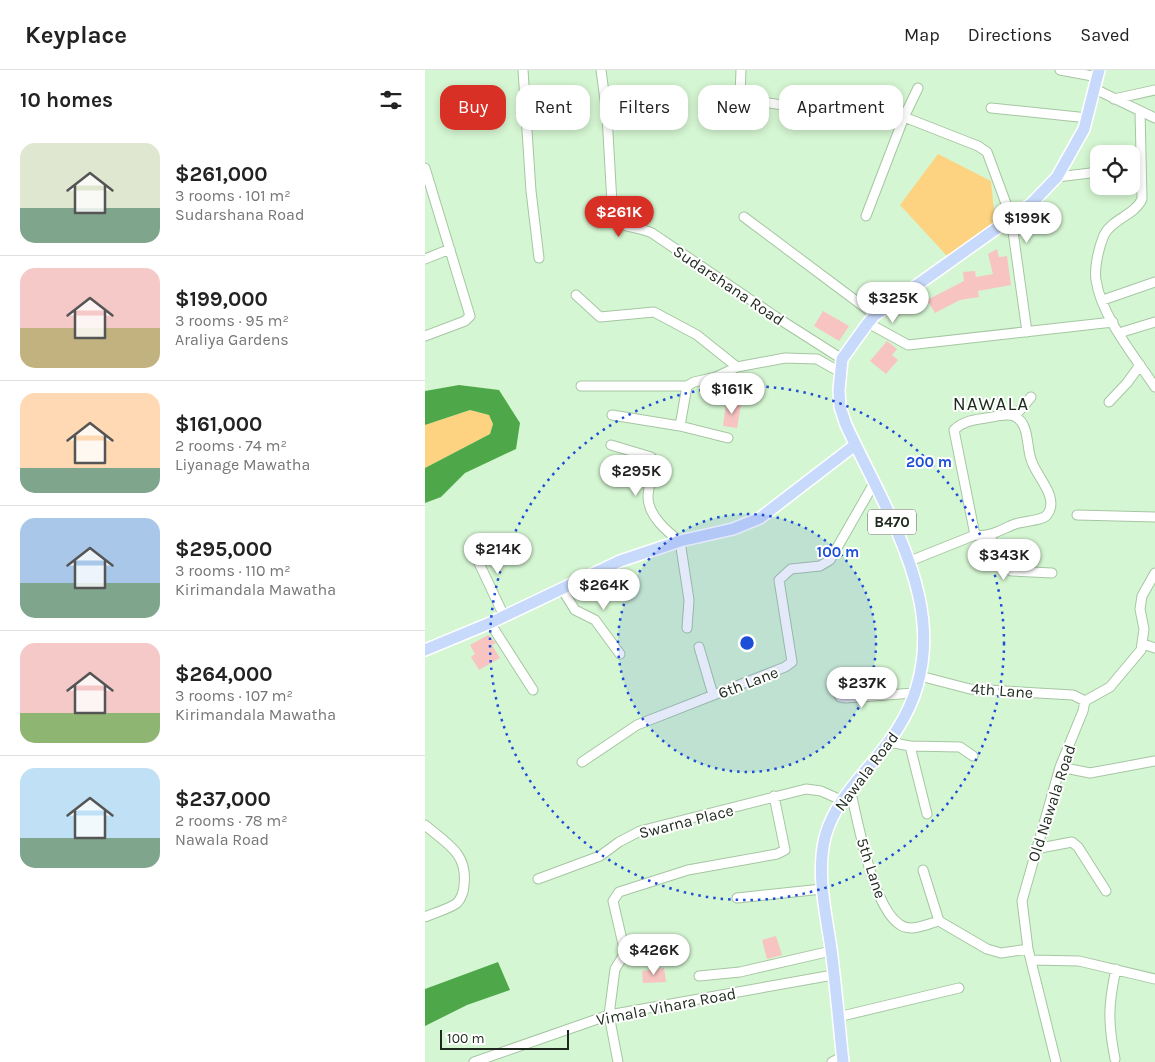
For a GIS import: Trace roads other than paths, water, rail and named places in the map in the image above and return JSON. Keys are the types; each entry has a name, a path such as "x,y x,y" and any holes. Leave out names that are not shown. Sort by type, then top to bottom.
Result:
{"main road":[{"name":"Nawala Road","path":"839,1060 838,1017 822,889 825,839 830,821 841,800 899,728 920,676 925,652 923,614 909,561 855,445 840,407 840,372 843,359 872,319 1031,204 1057,177 1075,149 1088,118 1098,73"},
{"path":"425,650 490,623 620,562 680,541 733,529 760,518 855,445"}],"street":[{"path":"523,70 531,191 539,258"},
{"name":"Sudarshana Road","path":"601,70 607,115 613,221 627,228 640,228 652,233 776,317 843,359"},
{"path":"741,70 740,96 748,100 779,105"},
{"path":"1060,70 1098,73"},
{"path":"866,216 904,116 918,88"},
{"path":"1095,89 1155,118"},
{"path":"1114,99 1155,90"},
{"path":"991,108 1088,118"},
{"path":"1138,145 1140,111"},
{"path":"904,116 978,146 987,152 1011,217 1027,332"},
{"path":"425,168 470,316 465,321 425,336"},
{"path":"1057,177 1090,173"},
{"path":"1140,188 1142,198 1139,206 1111,226 1105,235 1098,258 1095,278 1119,333 1155,387"},
{"path":"744,217 872,319 908,345 1113,322"},
{"path":"425,260 450,249"},
{"path":"1103,300 1155,282"},
{"path":"576,295 600,317 654,312 697,335 737,367"},
{"path":"1119,333 1155,322"},
{"path":"581,386 687,386 737,367 785,358 817,359 840,372"},
{"path":"1109,402 1127,383 1140,365"},
{"path":"680,426 687,386"},
{"path":"1015,416 1031,397"},
{"path":"612,415 680,426 728,438"},
{"path":"909,561 975,535 983,537 1016,523 1044,518 1050,508 1045,482 1032,463 1023,424 1015,416 1007,415 969,421 959,425 954,430 975,535"},
{"path":"611,445 651,458 655,462 648,497 649,504 665,530 680,541 689,600 687,628"},
{"name":"6th Lane","path":"582,762 637,724 785,667 792,662 779,580 791,569 820,566 830,560 873,485"},
{"path":"1077,515 1155,517"},
{"path":"989,535 1011,571 1052,573"},
{"path":"471,544 505,616"},
{"path":"1085,701 1110,686 1141,650 1144,629 1141,602 1155,573"},
{"path":"561,589 575,610 595,620 621,654"},
{"path":"490,623 533,690"},
{"path":"1143,644 1155,648"},
{"path":"699,647 713,695"},
{"name":"4th Lane","path":"920,676 969,689 1073,695 1085,701"},
{"path":"832,681 840,697 846,698 914,693"},
{"name":"Old Nawala Road","path":"1057,1062 1028,949 1022,900 1035,849 1060,767 1083,711 1085,701"},
{"path":"889,742 910,746 960,747 973,756"},
{"path":"910,746 927,814"},
{"path":"1060,767 1090,773 1155,762"},
{"name":"Swarna Place","path":"538,879 600,856 619,842 640,831 715,811 737,808 774,796 806,789 821,791 841,800"},
{"name":"5th Lane","path":"850,789 873,880 889,914 900,925 912,928 939,921"},
{"path":"618,1062 609,1015 615,969 625,952 613,901 619,892 688,870 777,854 785,850 774,796"},
{"path":"425,825 461,857 465,865 465,878 464,891 457,903 425,917"},
{"path":"1035,849 1073,842 1106,891"},
{"path":"923,870 939,921 987,949 1001,953 1028,949"},
{"path":"737,898 822,889"},
{"path":"699,976 740,972 831,951"},
{"path":"1031,960 1079,961 1155,979"},
{"path":"1115,1059 1109,1029 1109,1003 1116,969"},
{"name":"Vimala Vihara Road","path":"474,1062 609,1015 833,976"},
{"path":"838,1017 959,988"}],"district":[{"name":"NAWALA","path":"991,403"}]}
